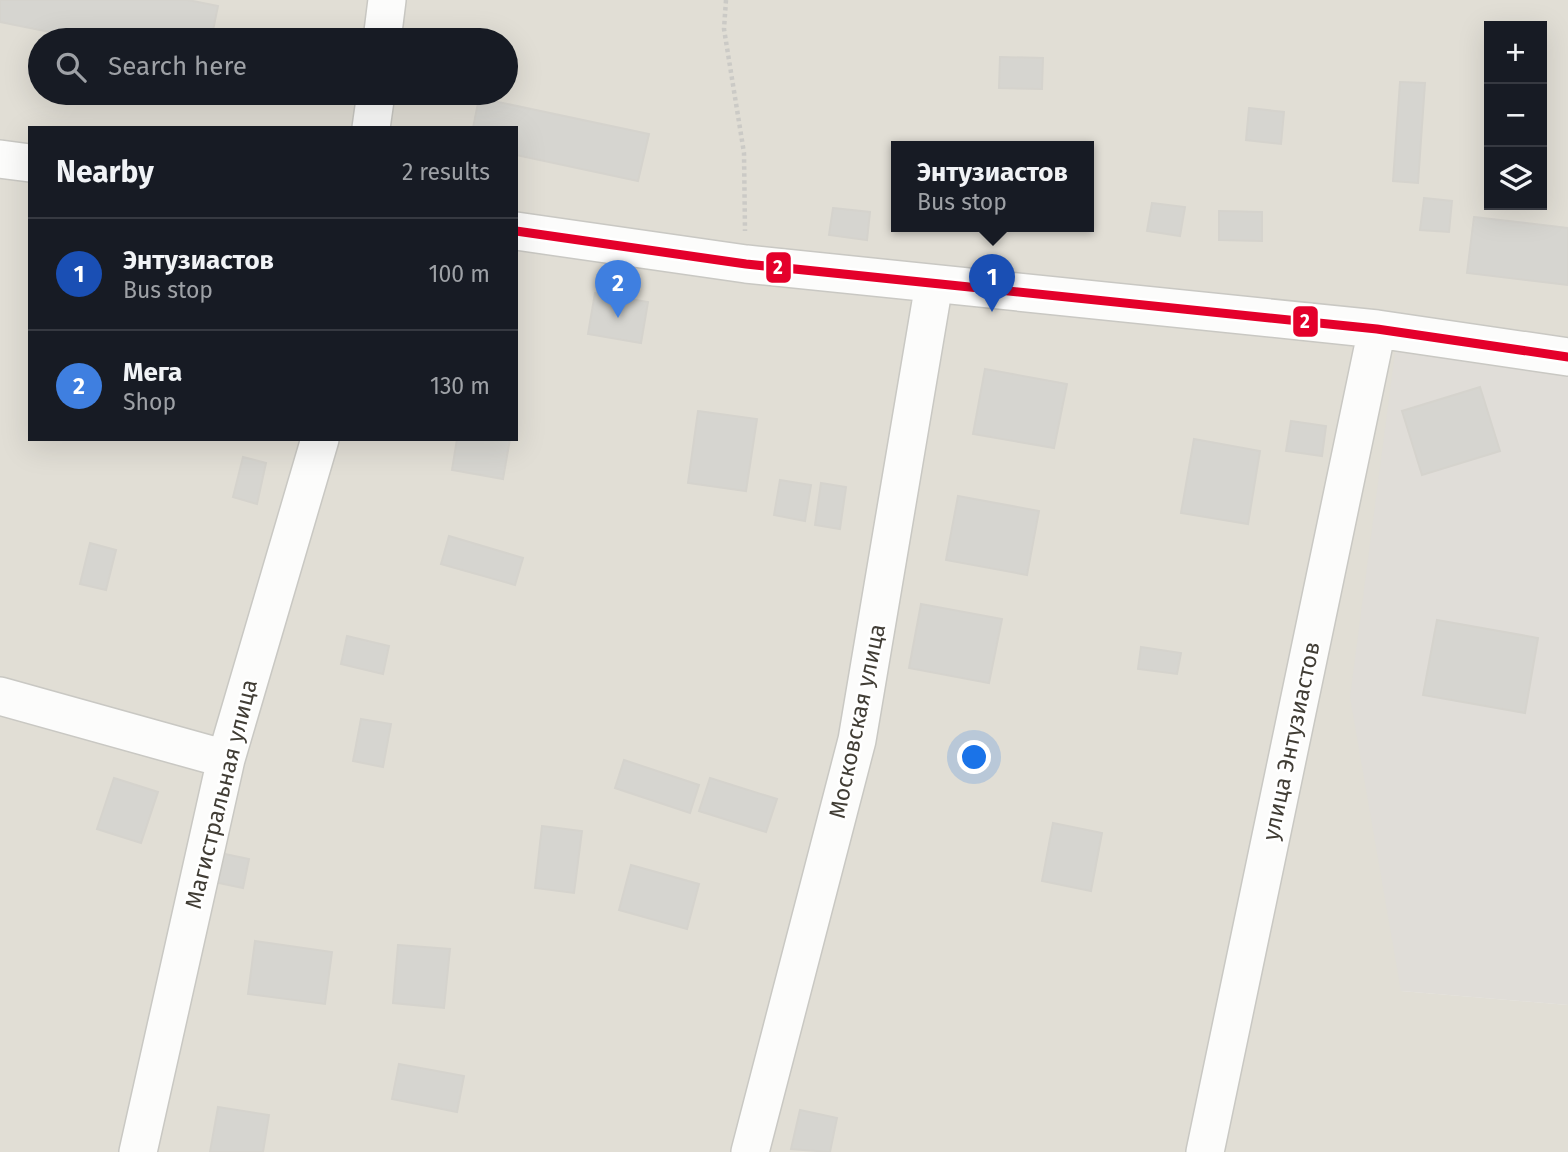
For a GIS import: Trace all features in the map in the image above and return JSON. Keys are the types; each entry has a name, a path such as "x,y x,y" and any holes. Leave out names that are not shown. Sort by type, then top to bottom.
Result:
{"street":[{"path":"384,28 387,0"},
{"path":"371,126 374,105"},
{"path":"0,159 28,163"},
{"path":"518,231 746,264 1377,329 1568,357"},
{"name":"Московская улица","path":"750,1152 857,740 934,284"},
{"name":"улица Энтузиастов","path":"1205,1152 1377,329"},
{"name":"Магистральная улица","path":"138,1152 226,759 319,441"},
{"path":"0,696 226,759"}],"path":[{"path":"726,0 724,29 744,152 746,264"}],"shaded area":[{"path":"0,0 1568,0 1568,377 1396,346 1401,991 1568,1005 1568,1152 0,1152"},
{"path":"1396,345 1568,377 1568,1005 1401,991 1350,697"}],"building":[{"path":"0,0 188,0 218,6 213,28 30,28 0,22"},
{"path":"1000,57 1043,58 1042,89 999,88"},
{"path":"1400,82 1425,83 1418,183 1393,181"},
{"path":"478,105 512,105 649,134 638,181 518,155 518,126 473,126"},
{"path":"1249,108 1284,112 1281,144 1246,140"},
{"path":"1424,198 1452,201 1449,232 1420,230"},
{"path":"1152,203 1185,207 1180,236 1147,231"},
{"path":"833,208 870,212 867,240 829,235"},
{"path":"1219,211 1262,212 1262,241 1219,240"},
{"path":"1474,217 1568,228 1568,285 1467,273"},
{"path":"595,293 648,302 641,343 588,334"},
{"path":"985,369 1067,384 1054,448 973,434"},
{"path":"1480,387 1500,451 1422,475 1402,411"},
{"path":"698,411 757,419 746,491 688,483"},
{"path":"1291,421 1326,426 1322,456 1286,451"},
{"path":"1194,439 1260,451 1248,524 1181,513"},
{"path":"457,441 510,441 503,479 452,470"},
{"path":"243,457 266,463 257,504 233,497"},
{"path":"780,480 811,485 805,521 774,515"},
{"path":"821,483 846,487 840,529 815,525"},
{"path":"958,496 1039,511 1027,575 946,560"},
{"path":"449,536 523,558 515,585 441,564"},
{"path":"90,543 116,550 106,590 80,584"},
{"path":"921,604 1002,619 989,683 909,668"},
{"path":"1437,620 1538,638 1525,713 1423,695"},
{"path":"347,636 389,646 383,674 341,664"},
{"path":"1141,647 1181,653 1177,674 1138,669"},
{"path":"361,719 391,724 383,767 353,761"},
{"path":"624,760 699,785 690,813 615,788"},
{"path":"114,778 158,792 141,843 97,829"},
{"path":"710,778 777,799 766,832 699,811"},
{"path":"1053,823 1102,833 1091,891 1042,881"},
{"path":"542,826 582,831 574,893 535,888"},
{"path":"220,853 249,859 243,888 214,882"},
{"path":"631,865 699,884 687,929 619,910"},
{"path":"255,941 332,952 325,1004 248,994"},
{"path":"398,945 450,949 444,1008 393,1003"},
{"path":"399,1064 464,1076 457,1112 392,1099"},
{"path":"218,1107 269,1115 263,1152 210,1152"},
{"path":"800,1110 837,1118 830,1152 791,1149"}],"transit line":[{"name":"2","path":"518,231 746,264 1377,329 1568,357"}],"place":[{"name":"Энтузиастов","path":"992,312"},
{"name":"Мега","path":"618,318"}]}
